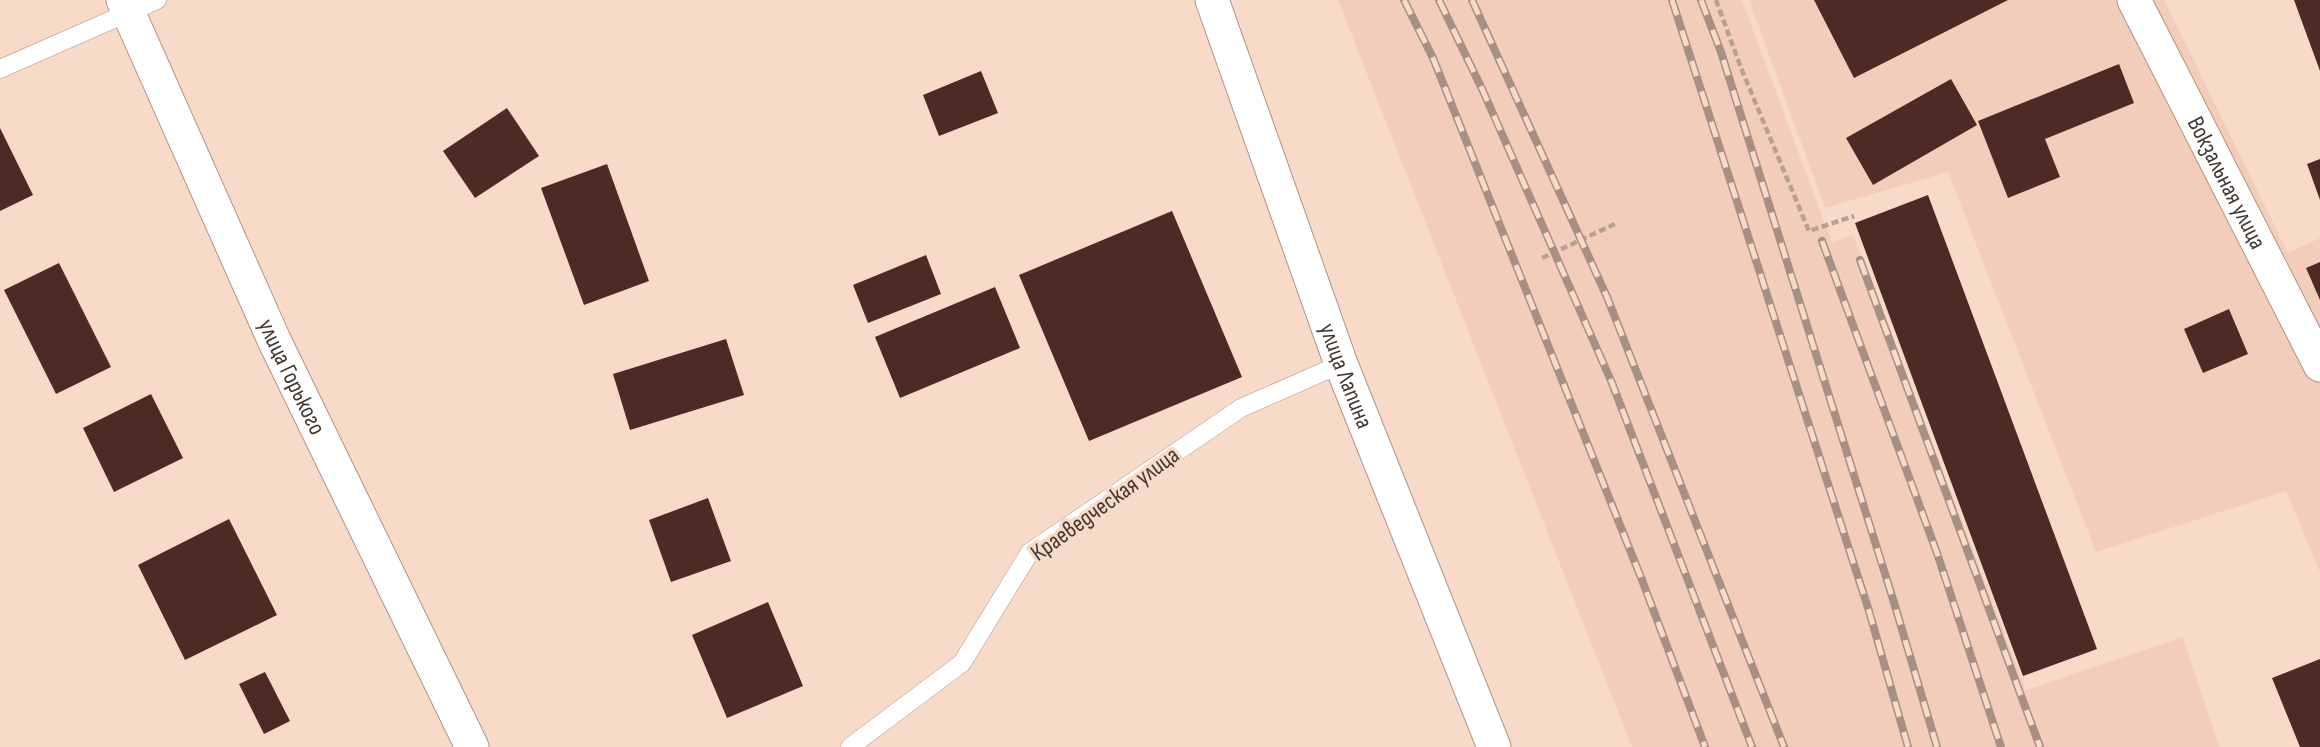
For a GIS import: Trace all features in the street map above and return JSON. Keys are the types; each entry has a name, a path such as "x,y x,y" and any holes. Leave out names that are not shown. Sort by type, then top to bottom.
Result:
{"street":[{"name":"улица Лапина","path":"1212,0 1341,365 1494,747"},
{"name":"Вокзальная улица","path":"2134,0 2320,365"},
{"name":"улица Горького","path":"136,4 274,340 472,747"}],"lane":[{"path":"0,69 136,4"},
{"name":"Краеведческая улица","path":"850,747 962,663 1030,552 1241,408 1341,365"}],"path":[{"path":"1716,0 1741,68 1809,231 1854,216"},
{"path":"1542,258 1615,223"}],"shaded area":[{"path":"1338,0 1742,0 1832,243 1853,234 2026,690 2183,637 2219,747 1632,747"},
{"path":"1749,0 2164,0 2288,253 2320,238 2320,572 2286,491 2096,552 1948,172 1825,208"}],"building":[{"path":"1814,0 2008,0 1854,78"},
{"path":"2294,0 2320,0 2320,71"},
{"path":"2119,64 2134,103 2045,139 2060,177 2008,198 1978,121"},
{"path":"981,71 998,113 939,136 923,95"},
{"path":"1951,79 1977,125 1873,185 1846,138"},
{"path":"507,108 539,156 475,198 443,151"},
{"path":"0,128 33,195 0,211"},
{"path":"2320,159 2320,200 2307,164"},
{"path":"607,164 649,281 584,305 541,188"},
{"path":"1928,195 2097,649 2023,676 1855,223"},
{"path":"1172,211 1242,377 1089,441 1019,275"},
{"path":"926,255 941,294 868,323 853,285"},
{"path":"2320,262 2320,300 2306,268"},
{"path":"59,263 111,367 56,394 4,290"},
{"path":"995,287 1020,348 900,398 875,337"},
{"path":"2229,309 2248,354 2203,373 2184,329"},
{"path":"726,339 744,395 630,430 613,374"},
{"path":"151,394 183,458 114,492 83,428"},
{"path":"708,498 731,561 671,582 649,520"},
{"path":"229,519 277,615 185,660 138,565"},
{"path":"768,602 803,686 727,718 692,635"},
{"path":"2320,659 2320,747 2300,747 2272,678"},
{"path":"265,672 290,721 264,734 239,684"}],"railway":[{"path":"1404,0 1433,58 1642,580 1705,747"},
{"path":"1439,0 1483,91 1612,383 1752,747"},
{"path":"1472,0 1607,297 1784,747"},
{"path":"1672,0 1869,611 1908,747"},
{"path":"1701,0 1721,52 1937,747"},
{"path":"1822,241 1937,553 2001,747"},
{"path":"1860,260 2040,747"}]}
